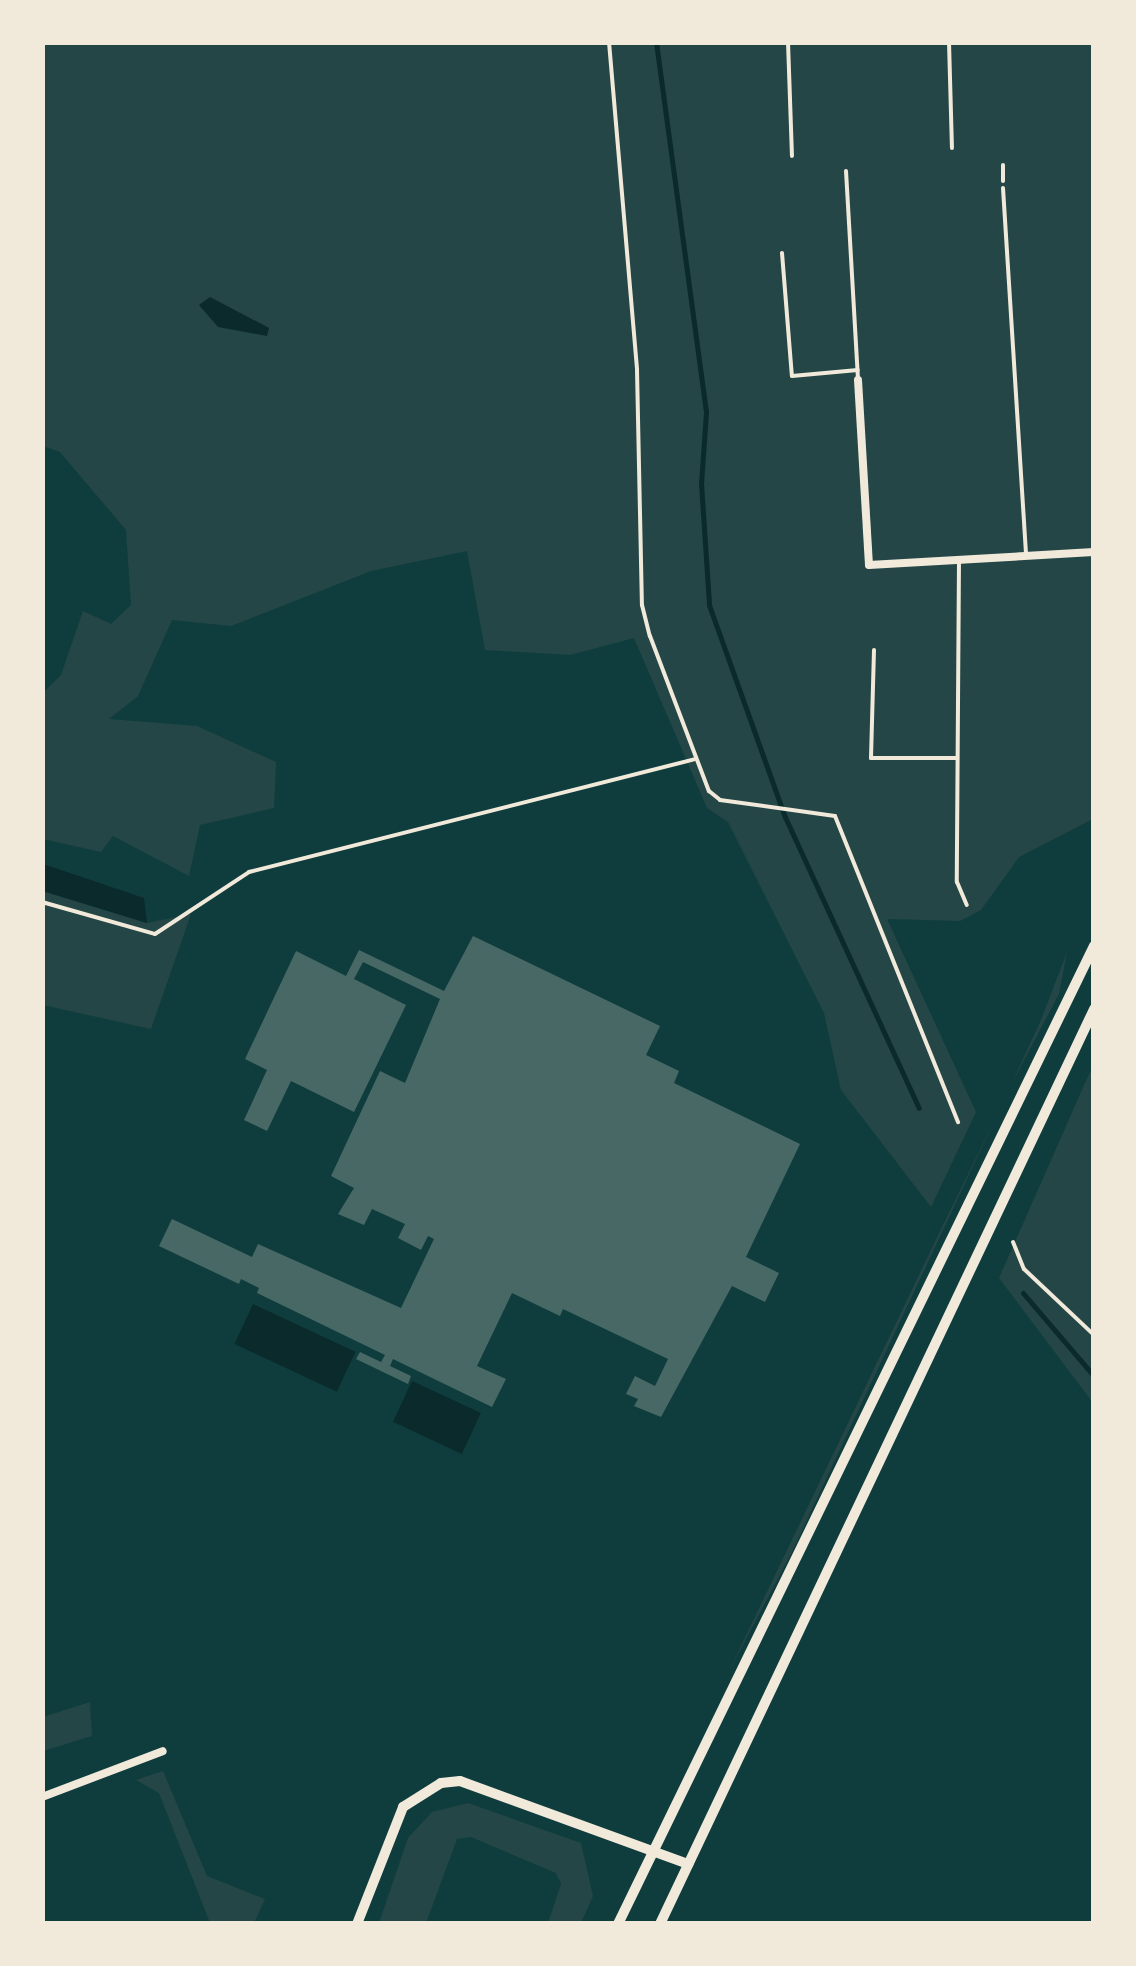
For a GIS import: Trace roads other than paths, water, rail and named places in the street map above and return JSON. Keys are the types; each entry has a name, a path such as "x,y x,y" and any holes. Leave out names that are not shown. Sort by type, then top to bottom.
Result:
{"street":[{"path":"858,380 869,565 1094,552"},
{"path":"618,1924 1094,946"},
{"path":"660,1924 1094,1009"},
{"path":"42,1796 163,1751"},
{"path":"357,1924 403,1807 441,1782 460,1781 688,1864"}],"lane":[{"path":"788,42 792,156"},
{"path":"949,42 952,148"},
{"path":"846,172 858,380"},
{"path":"1003,188 1026,556"},
{"path":"782,253 792,376 858,370"},
{"path":"959,560 956,882 967,904"},
{"path":"874,650 872,758 958,758"}],"waterway":[{"path":"656,42 706,412 701,483 709,605 785,817 919,1108"},
{"path":"1023,1293 1094,1376"}]}
